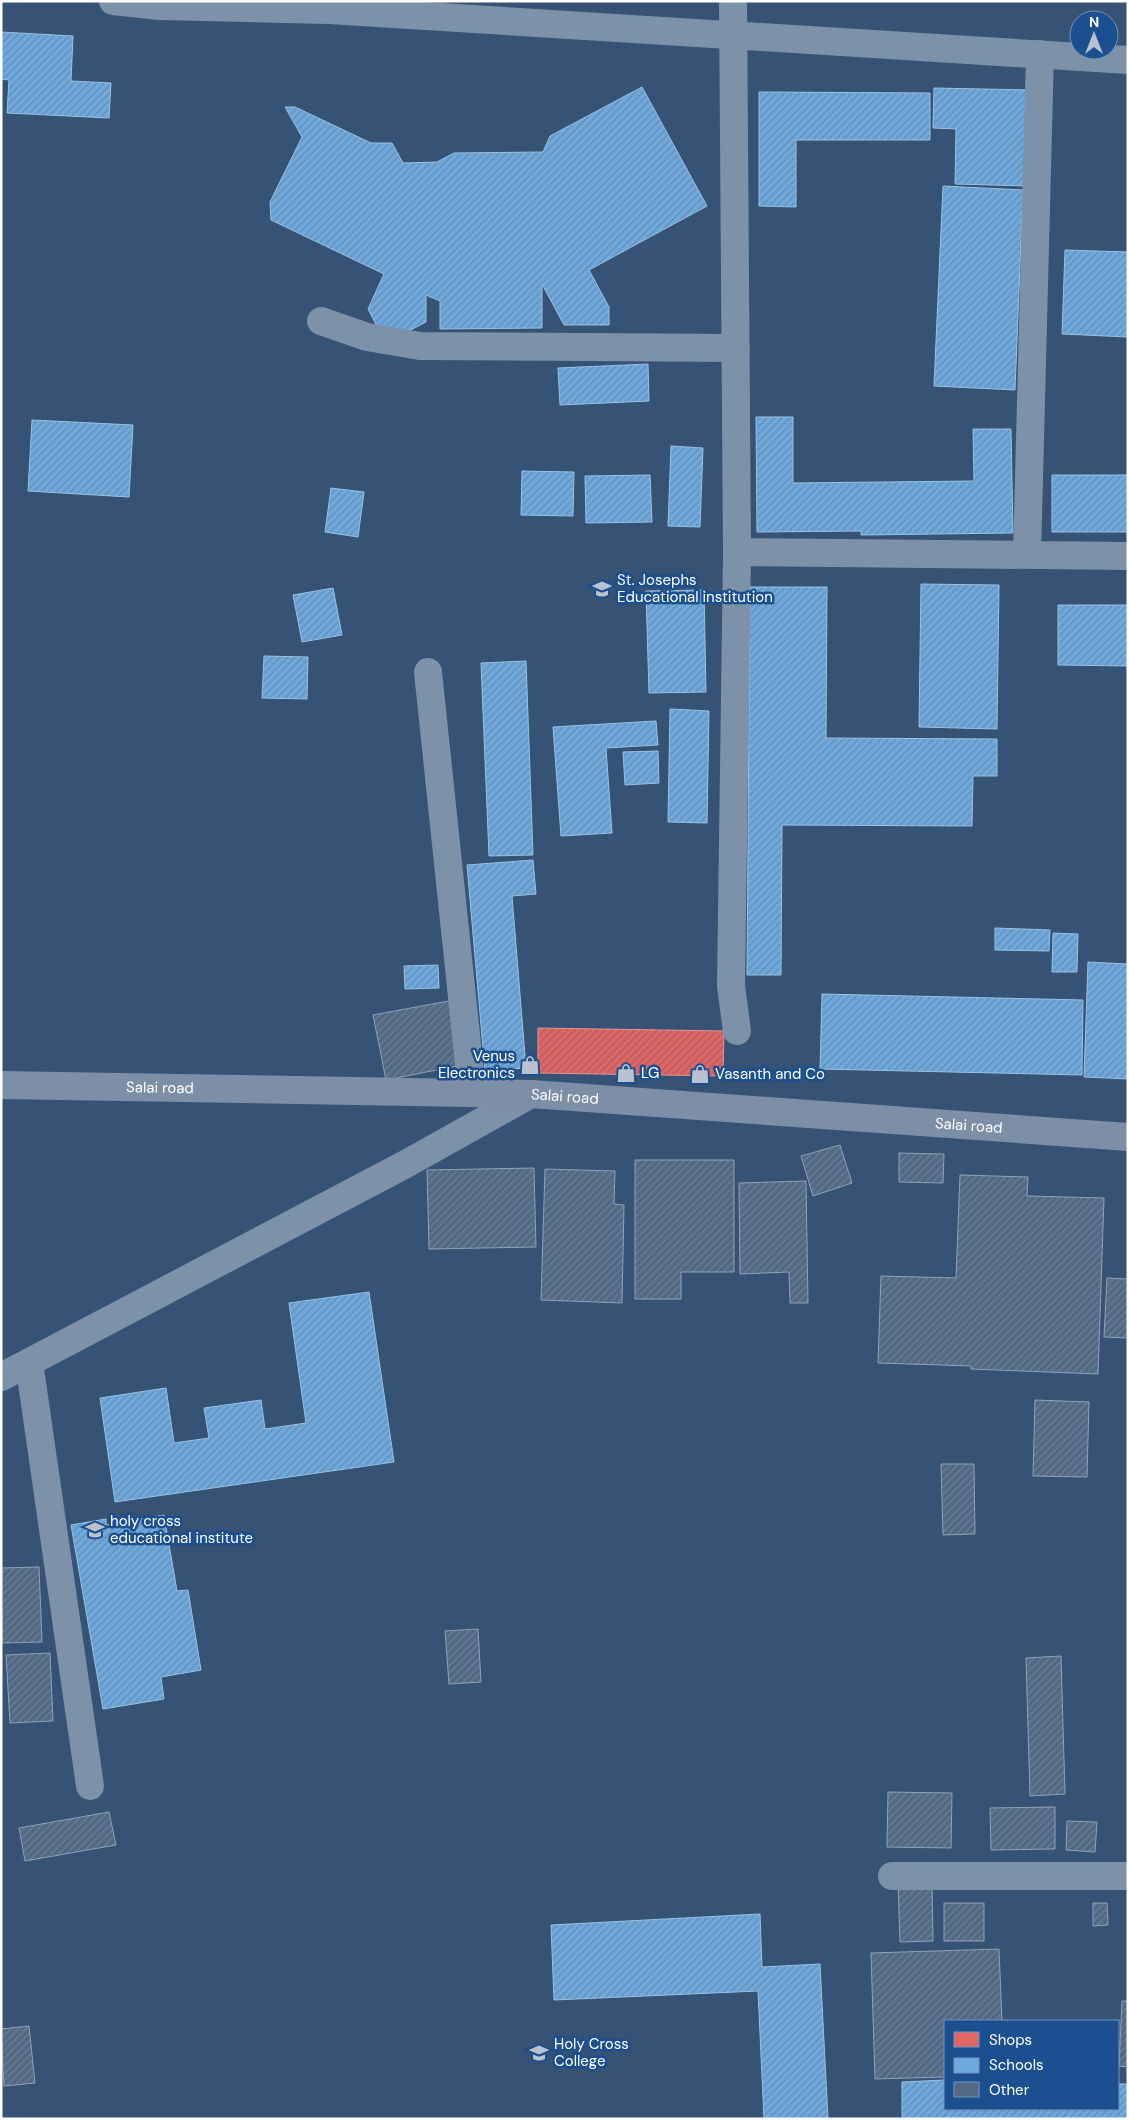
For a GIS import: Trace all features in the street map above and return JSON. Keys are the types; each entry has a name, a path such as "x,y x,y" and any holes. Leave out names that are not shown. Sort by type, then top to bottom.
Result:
{"main road":[{"name":"Salai road","path":"1,1085 531,1094 1128,1137"}],"street":[{"path":"113,1 159,6 339,10 1128,60"},
{"path":"733,1 738,552 731,986 737,1031"},
{"path":"1027,555 1040,54"},
{"path":"321,321 367,337 420,346 736,348"},
{"path":"738,552 1128,556"},
{"path":"428,672 472,1092"},
{"path":"1,1377 404,1165 531,1094"},
{"path":"29,1362 90,1786"},
{"path":"892,1876 1128,1876"}],"building: Shops":[{"path":"538,1028 724,1031 723,1076 538,1073"}],"building: Schools":[{"path":"1,32 73,36 71,81 111,83 109,118 7,113 9,80 1,79"},
{"path":"642,87 707,206 589,270 609,307 609,325 564,325 542,284 542,328 440,329 440,301 426,295 426,322 401,335 382,336 368,309 384,274 271,220 270,202 302,137 285,107 295,107 371,143 392,143 403,163 437,162 454,153 543,152 550,136"},
{"path":"934,88 1031,90 1028,186 955,184 956,129 933,128"},
{"path":"759,92 930,93 930,140 796,140 796,207 759,206"},
{"path":"943,186 1023,190 1015,390 934,386"},
{"path":"1065,250 1128,252 1128,337 1062,334"},
{"path":"648,364 649,401 560,405 558,368"},
{"path":"756,417 793,417 793,483 974,481 973,429 1011,429 1013,533 861,535 861,531 757,532"},
{"path":"32,420 133,425 129,497 28,491"},
{"path":"671,446 703,448 700,527 668,526"},
{"path":"522,471 574,472 573,516 521,515"},
{"path":"650,475 652,522 586,523 585,476"},
{"path":"1052,475 1128,475 1128,532 1052,532"},
{"path":"331,488 364,492 358,537 325,532"},
{"path":"921,584 999,585 997,729 919,727"},
{"path":"750,587 827,587 826,738 997,739 997,776 973,776 972,826 782,825 781,975 747,975"},
{"path":"333,588 342,635 302,642 293,595"},
{"path":"704,590 706,692 649,693 646,591"},
{"path":"1058,605 1128,605 1128,666 1058,665"},
{"path":"264,656 308,657 307,699 262,698"},
{"path":"526,661 533,855 489,856 481,663"},
{"path":"670,709 709,711 707,823 668,822"},
{"path":"656,721 658,745 606,748 612,833 561,836 553,727"},
{"path":"658,751 659,783 625,785 623,752"},
{"path":"533,860 536,894 512,896 526,1068 485,1071 467,865"},
{"path":"995,928 1050,930 1049,951 995,950"},
{"path":"1053,933 1078,934 1077,972 1052,972"},
{"path":"1088,962 1128,964 1128,1079 1084,1077"},
{"path":"438,965 439,988 405,989 404,966"},
{"path":"822,994 1083,1000 1082,1075 820,1069"},
{"path":"369,1292 394,1462 115,1502 100,1398 166,1388 174,1443 209,1438 204,1408 261,1400 265,1429 306,1423 289,1303"},
{"path":"164,1515 177,1591 188,1590 201,1670 161,1677 164,1699 103,1709 71,1525 106,1519 106,1525"},
{"path":"760,1914 762,1967 820,1964 828,2119 764,2119 758,1991 554,2000 551,1925"},
{"path":"944,2080 944,2110 1119,2110 1119,2084 1128,2084 1128,2119 902,2119 902,2082"}],"building: Other":[{"path":"454,1000 467,1064 386,1080 373,1015"},
{"path":"840,1145 852,1183 813,1196 801,1156"},
{"path":"899,1153 944,1154 943,1183 899,1182"},
{"path":"635,1160 734,1160 734,1272 681,1272 681,1299 635,1299"},
{"path":"534,1168 536,1247 429,1249 427,1170"},
{"path":"545,1169 615,1171 614,1204 624,1205 622,1303 541,1300"},
{"path":"960,1175 1028,1177 1027,1196 1104,1198 1098,1374 971,1369 971,1366 878,1363 881,1276 956,1278"},
{"path":"806,1181 808,1303 790,1303 789,1272 740,1274 739,1183"},
{"path":"1107,1278 1128,1279 1128,1338 1104,1337"},
{"path":"1035,1400 1089,1402 1087,1477 1033,1476"},
{"path":"941,1464 974,1464 975,1534 943,1535"},
{"path":"39,1567 42,1642 2,1643 1,1568"},
{"path":"478,1629 481,1682 449,1684 445,1631"},
{"path":"50,1653 53,1721 10,1723 6,1655"},
{"path":"1061,1656 1065,1794 1030,1796 1026,1658"},
{"path":"888,1792 952,1793 951,1848 887,1847"},
{"path":"1055,1807 1055,1849 991,1850 990,1808"},
{"path":"109,1812 116,1845 25,1861 19,1828"},
{"path":"1067,1821 1097,1822 1095,1852 1066,1850"},
{"path":"932,1882 933,1941 900,1942 898,1883"},
{"path":"944,1903 984,1903 984,1941 944,1941"},
{"path":"1093,1903 1107,1903 1108,1925 1093,1926"},
{"path":"999,1949 1002,2020 944,2020 944,2077 875,2079 871,1953"},
{"path":"1122,2001 1128,2001 1128,2067 1119,2066"},
{"path":"29,2026 35,2083 4,2086 1,2029"}],"place":[{"name":"St. Josephs Educational institution","path":"602,589"},
{"name":"Venus Electronics","path":"530,1065"},
{"name":"LG","path":"626,1073"},
{"name":"Vasanth and Co","path":"700,1074"},
{"name":"holy cross educational institute","path":"95,1530"},
{"name":"Holy Cross College","path":"539,2053"}]}
